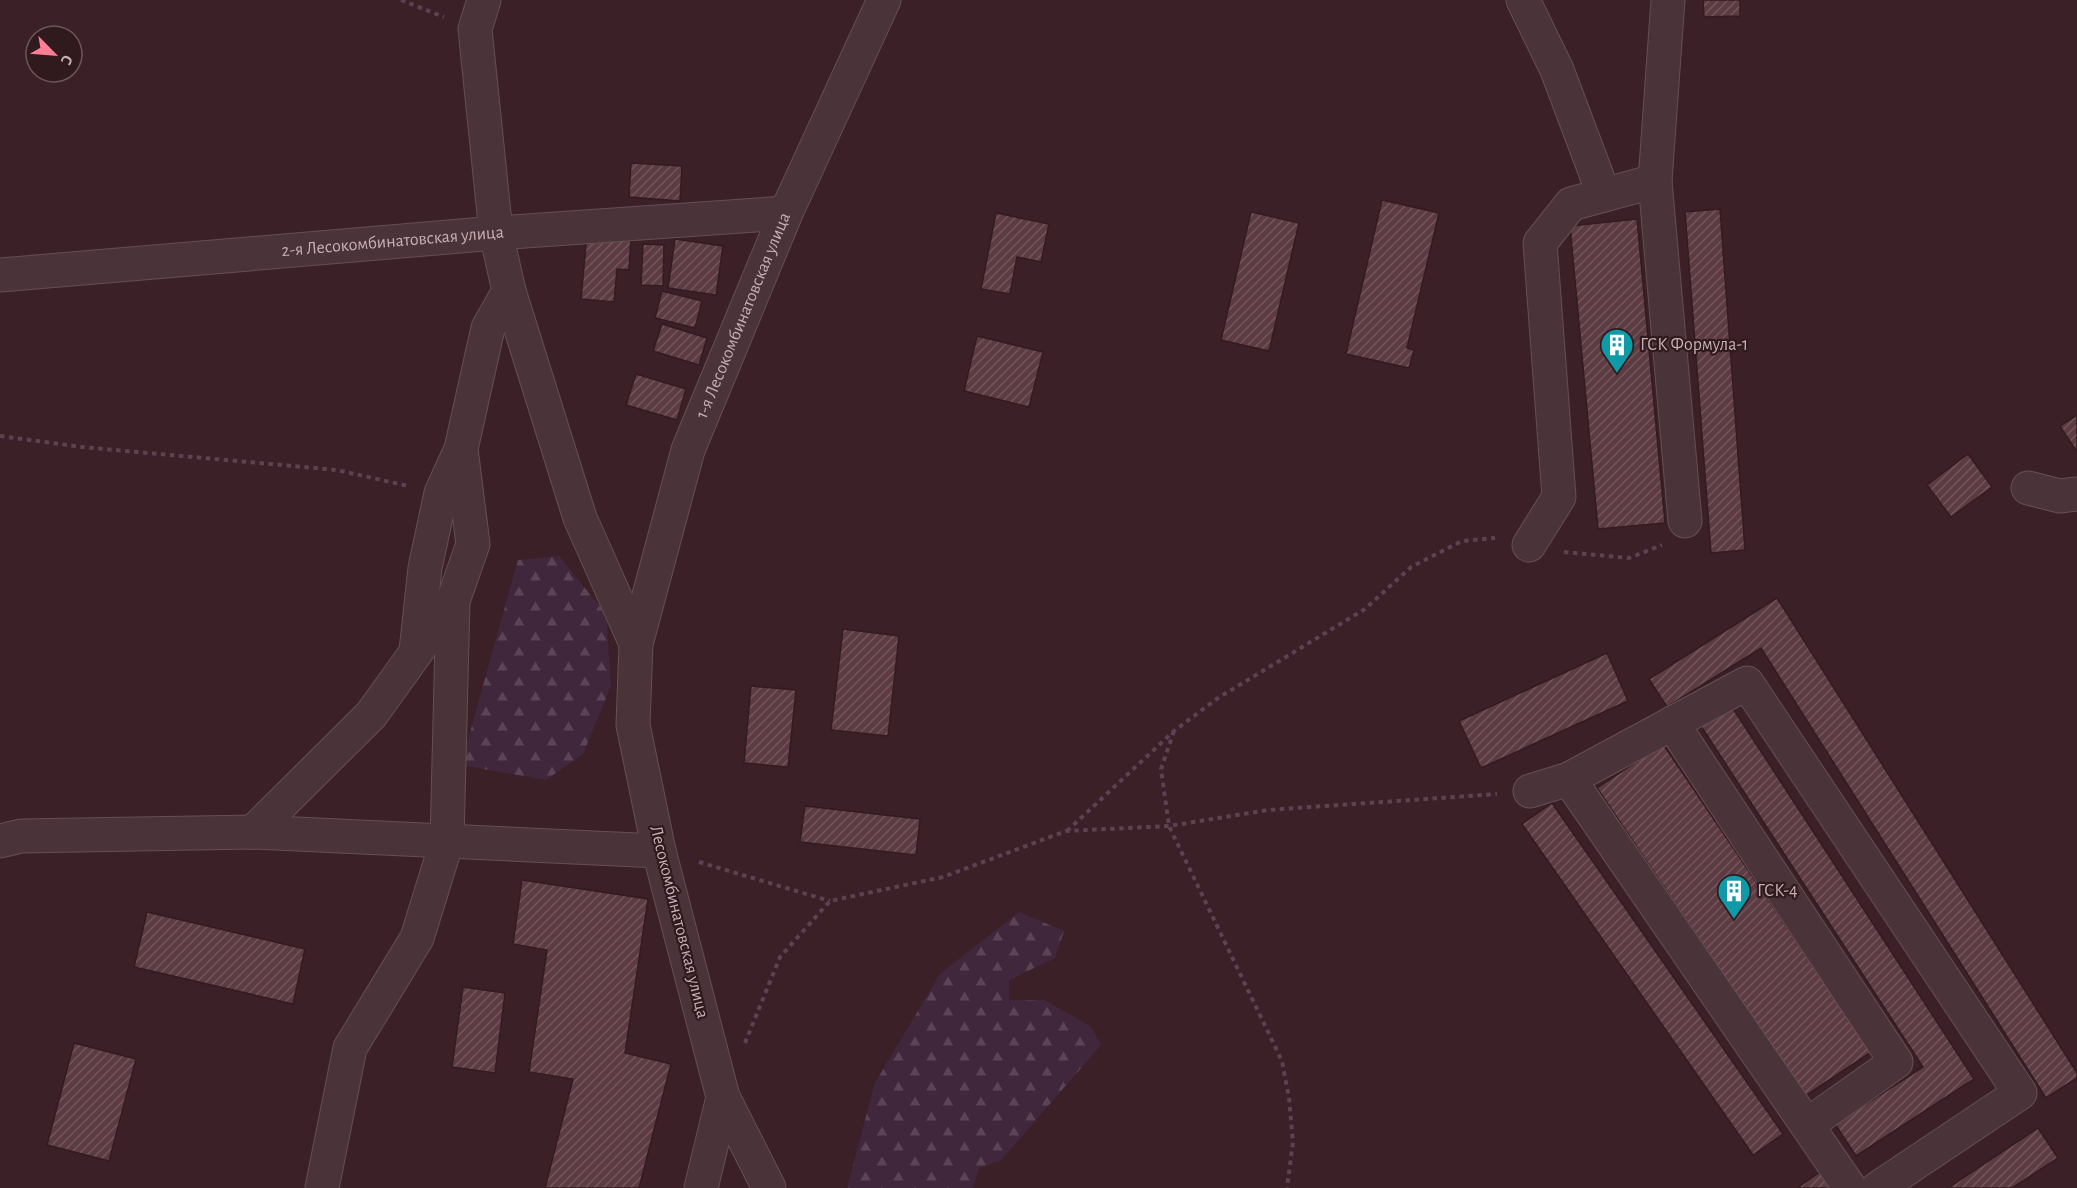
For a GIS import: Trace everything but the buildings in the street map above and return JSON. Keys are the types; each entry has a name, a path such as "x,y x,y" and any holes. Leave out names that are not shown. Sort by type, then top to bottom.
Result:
{"street":[{"name":"1-я Лесокомбинатовская улица","path":"636,644 688,450 786,213 884,0"},
{"path":"1523,0 1557,70 1604,195"},
{"path":"1668,0 1655,181 1685,520"},
{"path":"477,10 496,233 509,291 580,518 636,644"},
{"path":"1528,545 1559,497 1540,243 1571,204 1655,181"},
{"name":"2-я Лесокомбинатовская улица","path":"0,275 496,233 786,213"},
{"path":"416,653 424,568 441,493 461,449 488,328 509,291"},
{"path":"253,832 371,715 453,601 473,544 461,449"},
{"path":"2028,488 2060,495 2077,494"},
{"path":"322,1188 350,1048 417,938 447,841 453,601"},
{"name":"Лесокомбинатовская улица","path":"636,644 633,726 659,851 723,1097 769,1188"},
{"path":"1530,791 1569,779 1747,683 2020,1094 1878,1188"},
{"path":"1672,723 1896,1062 1807,1125"},
{"path":"1569,779 1850,1188"},
{"path":"0,841 21,836 253,832 659,851"},
{"path":"701,1188 723,1097"}],"path":[{"path":"401,0 477,10"},
{"path":"0,436 82,447 337,470 441,493"},
{"path":"1066,831 1174,731 1218,698 1365,609 1411,567 1462,541 1492,538 1559,552 1629,558 1662,545 1685,520"},
{"path":"1174,731 1161,769 1169,826 1282,1061 1289,1098 1293,1142 1287,1188"},
{"path":"659,851 830,902 943,877 1066,831 1169,826 1268,810 1530,791"},
{"path":"723,1097 780,957 830,902"}],"green space":[{"path":"559,556 606,614 611,686 583,754 546,780 461,765 518,560"},
{"path":"1019,912 1064,931 1055,958 1009,980 1009,1000 1044,1000 1090,1026 1101,1045 1001,1160 979,1168 973,1188 847,1188 875,1083 940,974"}],"place":[{"name":"ГСК Формула-1","path":"1617,374"},
{"name":"ГСК-4","path":"1734,920"}]}
